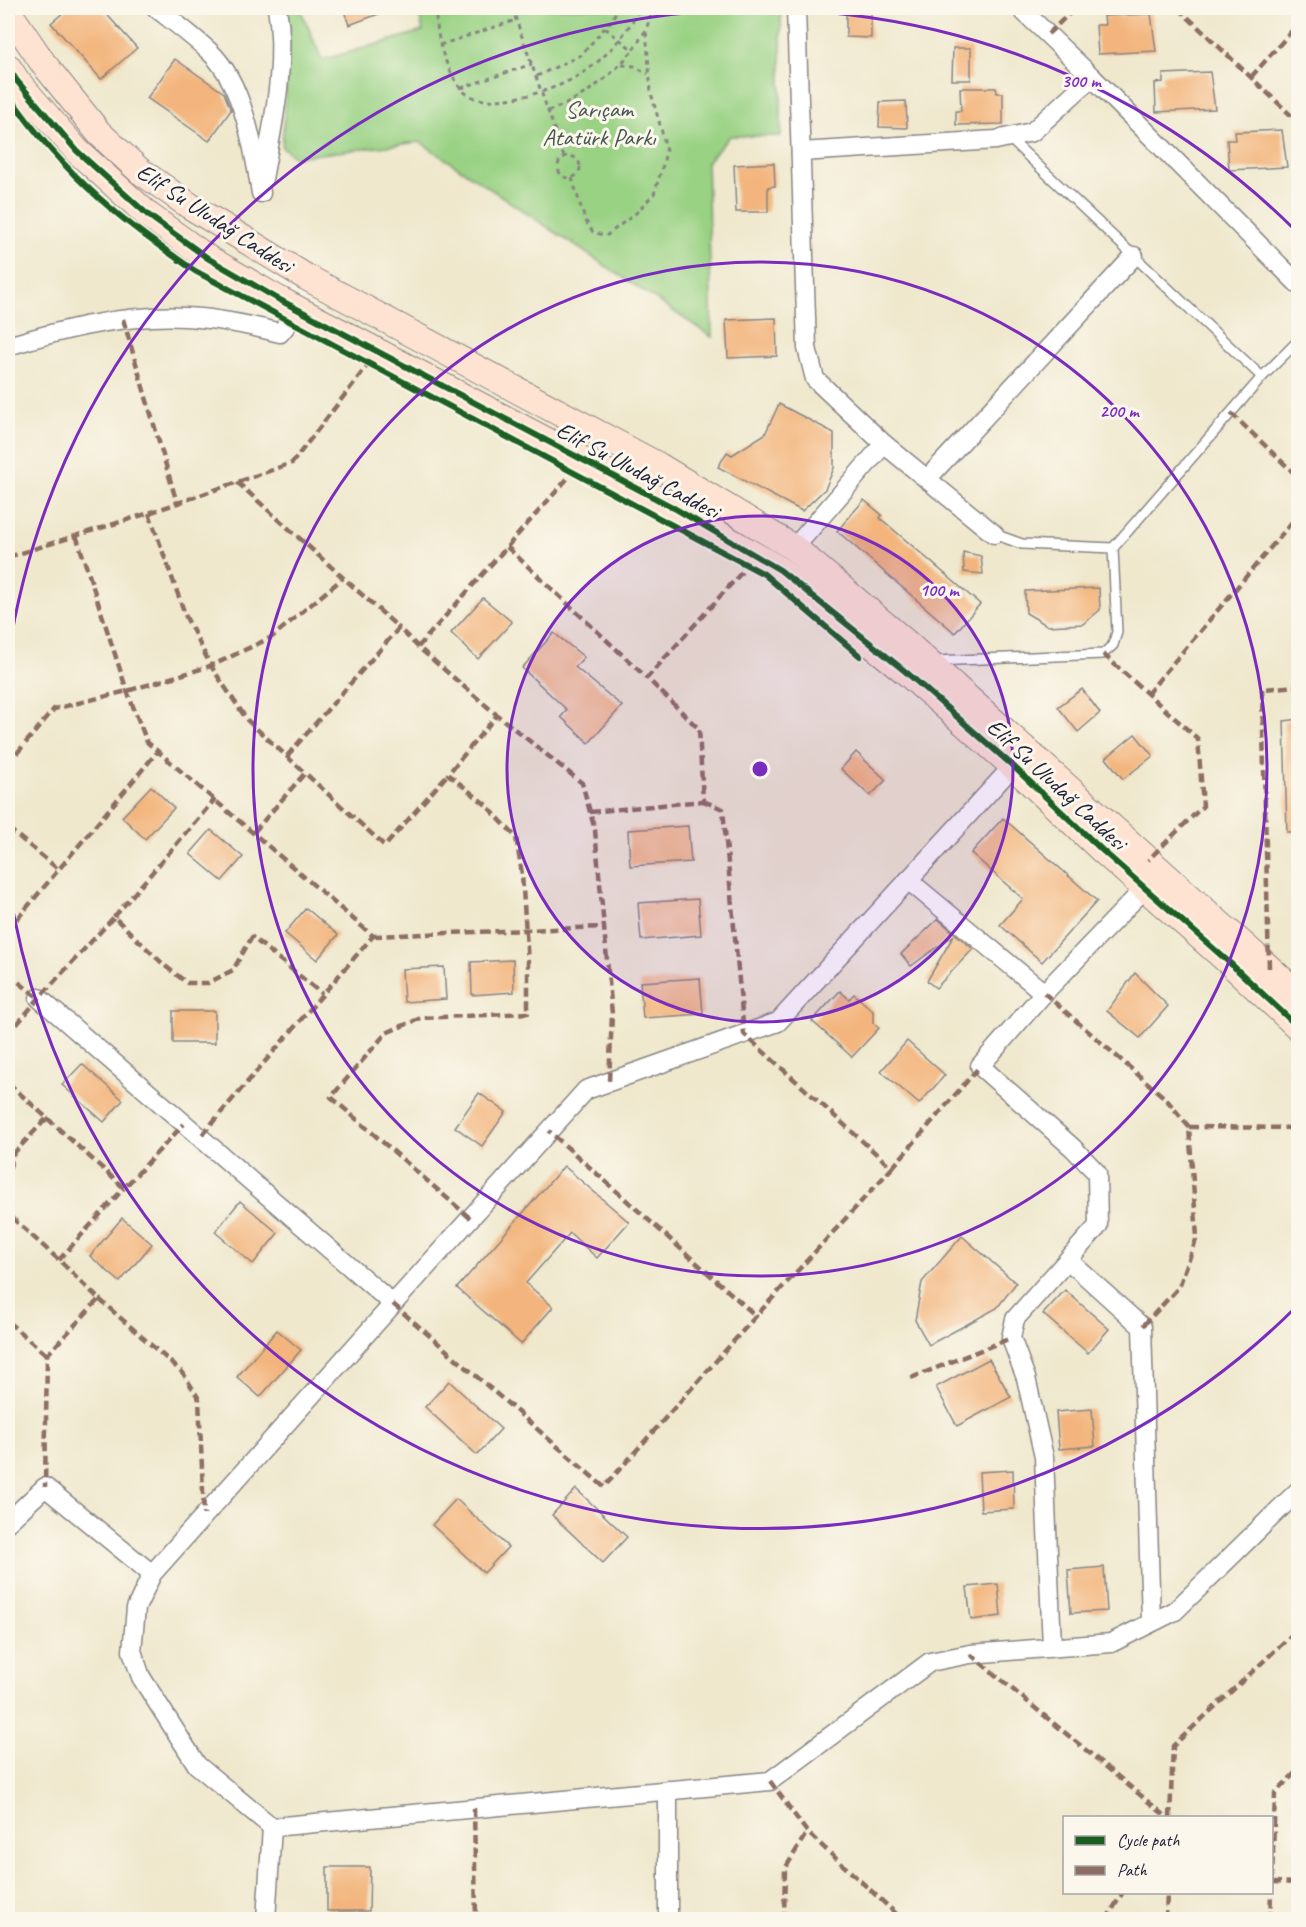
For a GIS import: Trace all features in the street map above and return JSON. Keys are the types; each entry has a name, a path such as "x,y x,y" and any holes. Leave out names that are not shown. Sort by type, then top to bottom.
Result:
{"main road":[{"name":"Elif Su Uludağ Caddesi","path":"8,11 43,63 99,132 140,171 190,206 306,277 659,466 794,548 926,661 1299,994"},
{"name":"Elif Su Uludağ Caddesi","path":"8,67 16,81 77,151 148,215 209,259 299,310 674,508 780,570 906,672 1013,766 1299,1027"}],"street":[{"path":"156,8 211,53 232,81 254,148 261,193 280,68 280,28 277,8"},
{"path":"795,8 807,348 815,379 884,444 994,534"},
{"path":"1020,8 1299,284"},
{"path":"801,152 996,140 1032,132 1092,77"},
{"path":"927,479 1134,256"},
{"path":"8,346 40,336 123,320 184,317 245,324 280,333 299,310"},
{"path":"794,548 884,444"},
{"path":"1013,766 778,1022 586,1090 152,1574 136,1608 132,1651 141,1677 197,1765 272,1827 770,1781 930,1662 970,1654 1111,1643 1175,1611 1299,1491"},
{"path":"908,880 1044,993"},
{"path":"1052,1647 1044,1457 1026,1378 1011,1338 1015,1319 1098,1226 1097,1173 980,1066 1044,993 1145,888"},
{"path":"39,998 393,1304"},
{"path":"1068,1260 1142,1327 1151,1622"},
{"path":"8,1522 45,1487 152,1574"},
{"path":"668,1790 668,1920"},
{"path":"266,1920 272,1827"}],"lane":[{"path":"1008,137 1262,377"},
{"path":"926,661 1103,654 1113,645 1117,632 1113,548 1262,377 1299,341"},
{"path":"994,534 1022,544 1113,548"}],"path":[{"path":"434,8 439,26 440,45 460,88 474,99 493,101 542,93 588,70 620,40 640,8"},
{"path":"512,8 564,157"},
{"path":"537,76 581,55 611,21 618,8"},
{"path":"548,111 559,108 594,87 621,64 646,30 654,8"},
{"path":"440,45 516,20"},
{"path":"605,28 633,50"},
{"path":"572,178 585,220 593,232 606,236 636,213 654,194 666,150 651,93 646,30"},
{"path":"460,88 532,64"},
{"path":"621,64 634,66 648,74"},
{"path":"564,157 575,158 579,164 579,171 572,178"},
{"path":"564,157 558,169 565,177 572,178"}],"green space":[{"name":"Sarıçam Atatürk Parkı","path":"285,8 300,8 322,60 423,31 418,8 781,8 781,136 730,136 707,162 712,337 420,142 295,157 282,147 290,28"}],"building":[{"path":"69,8 101,8 137,48 101,79 51,23"},
{"path":"343,8 392,8 392,9 349,25"},
{"path":"846,11 871,11 871,38 846,37"},
{"path":"1151,14 1156,51 1098,54 1096,25 1105,25 1104,16"},
{"path":"953,48 971,48 971,80 952,80"},
{"path":"175,59 224,93 231,110 209,141 147,98"},
{"path":"1210,72 1215,109 1156,112 1155,83 1163,82 1163,74"},
{"path":"960,88 996,88 997,93 1003,93 1003,124 956,125 956,111 961,111"},
{"path":"906,101 907,128 879,127 880,102"},
{"path":"1282,130 1287,167 1229,170 1227,140 1236,140 1235,132"},
{"path":"774,163 775,186 768,187 768,212 736,212 734,165"},
{"path":"776,318 777,356 728,358 726,320"},
{"path":"779,404 834,433 834,468 825,489 802,511 718,467 727,452 732,455 765,434"},
{"path":"864,500 882,515 880,518 980,604 955,633 837,531"},
{"path":"963,552 981,556 983,574 964,572"},
{"path":"1099,588 1100,610 1083,624 1048,626 1026,613 1025,591"},
{"path":"483,598 512,622 478,659 451,633"},
{"path":"554,633 584,657 575,667 622,706 589,743 561,717 567,710 522,668"},
{"path":"1082,689 1100,713 1078,732 1058,707"},
{"path":"1299,719 1299,832 1287,832 1284,721"},
{"path":"1135,734 1153,756 1123,779 1106,758"},
{"path":"856,752 886,780 870,796 841,769"},
{"path":"151,786 174,808 145,839 122,817"},
{"path":"1003,818 1097,901 1042,962 1000,925 1023,899 971,853"},
{"path":"688,826 691,862 630,866 628,830"},
{"path":"211,830 243,857 222,881 190,854"},
{"path":"698,899 701,935 641,940 638,903"},
{"path":"306,908 338,935 317,960 285,933"},
{"path":"938,919 973,949 936,988 927,981 954,935 911,966 901,954"},
{"path":"513,960 514,992 472,995 471,962"},
{"path":"444,967 446,999 404,1002 402,969"},
{"path":"1135,973 1168,1006 1140,1038 1107,1011"},
{"path":"700,978 703,1014 643,1018 640,982"},
{"path":"840,991 849,999 854,994 873,1011 873,1023 879,1028 852,1057 812,1021"},
{"path":"173,1011 215,1011 215,1043 173,1043"},
{"path":"907,1041 945,1075 919,1104 881,1071"},
{"path":"82,1064 123,1100 104,1122 62,1085"},
{"path":"479,1093 506,1112 482,1146 455,1127"},
{"path":"564,1166 629,1222 597,1258 570,1233 526,1283 553,1307 521,1344 457,1288"},
{"path":"240,1201 278,1233 253,1264 215,1232"},
{"path":"122,1218 152,1244 120,1282 90,1256"},
{"path":"962,1236 1016,1283 997,1308 929,1345 915,1320 922,1282"},
{"path":"1065,1290 1109,1329 1088,1353 1043,1314"},
{"path":"277,1330 301,1350 260,1397 237,1377"},
{"path":"989,1359 1011,1397 957,1426 936,1387"},
{"path":"449,1381 501,1429 477,1455 425,1407"},
{"path":"1092,1409 1095,1446 1059,1449 1056,1412"},
{"path":"1013,1470 1014,1509 981,1511 979,1472"},
{"path":"576,1489 627,1537 603,1563 552,1515"},
{"path":"456,1499 508,1547 484,1573 432,1525"},
{"path":"1104,1567 1107,1611 1071,1613 1068,1570"},
{"path":"998,1584 1001,1616 971,1620 967,1587"},
{"path":"327,1867 370,1867 369,1911 327,1911"}],"marked path":[{"path":"1048,34 1075,8"},
{"path":"1178,8 1298,122"},
{"path":"1251,77 1298,24"},
{"path":"123,319 177,503"},
{"path":"8,557 149,513 292,463 371,361"},
{"path":"1231,413 1298,477"},
{"path":"576,469 418,647 497,715 582,783 595,830 612,1014 609,1082"},
{"path":"237,482 399,628"},
{"path":"149,513 186,617 211,666 247,720 305,773"},
{"path":"1147,694 1298,515"},
{"path":"76,535 127,691 147,742 373,936 200,1137"},
{"path":"507,547 647,678"},
{"path":"590,812 703,801 699,729 647,678 750,563"},
{"path":"8,764 54,709 127,691 211,666 272,637 343,578"},
{"path":"287,756 399,628 418,647"},
{"path":"1103,654 1198,739 1203,806 1148,860"},
{"path":"1269,968 1262,689 1298,686"},
{"path":"470,1218 331,1097 386,1033 421,1018 528,1013 528,963 522,874 516,837 485,804 448,774 497,715"},
{"path":"8,930 158,751"},
{"path":"254,832 305,773 385,846 448,774"},
{"path":"114,917 215,799"},
{"path":"703,801 723,809 744,1034 892,1168 756,1316"},
{"path":"8,828 58,869"},
{"path":"8,1035 114,917 164,965 187,983 208,983 233,970 252,937 322,994"},
{"path":"373,936 604,927"},
{"path":"8,974 39,998"},
{"path":"1044,993 1166,1099 1189,1127 1197,1237 1179,1287 1142,1327"},
{"path":"892,1168 980,1066"},
{"path":"8,1083 47,1118 14,1153 8,1173"},
{"path":"47,1118 124,1188 184,1124"},
{"path":"1189,1127 1298,1128"},
{"path":"393,1304 604,1487 756,1316 549,1131"},
{"path":"1298,1142 1293,1157 1298,1192"},
{"path":"59,1260 124,1188"},
{"path":"8,1191 10,1216 99,1299 47,1355 45,1487"},
{"path":"99,1299 183,1373 199,1399 204,1515"},
{"path":"8,1322 47,1355"},
{"path":"911,1378 1011,1338"},
{"path":"1170,1816 1173,1746 1298,1629"},
{"path":"970,1654 1166,1816"},
{"path":"1273,1852 1275,1793 1298,1770"},
{"path":"770,1781 807,1832 903,1920"},
{"path":"474,1808 476,1920"},
{"path":"784,1920 785,1869 807,1832"},
{"path":"1273,1882 1298,1883"},
{"path":"1106,1920 1122,1894"},
{"path":"1166,1920 1167,1894"},
{"path":"1270,1920 1271,1894"}],"cycle path":[{"path":"8,67 17,81 77,151 148,215 209,259 278,299 674,508 780,570 906,672 1013,766 1103,851 1231,964 1298,1027"},
{"path":"8,94 50,149 86,186 134,227 195,271 764,574 860,656"}]}
